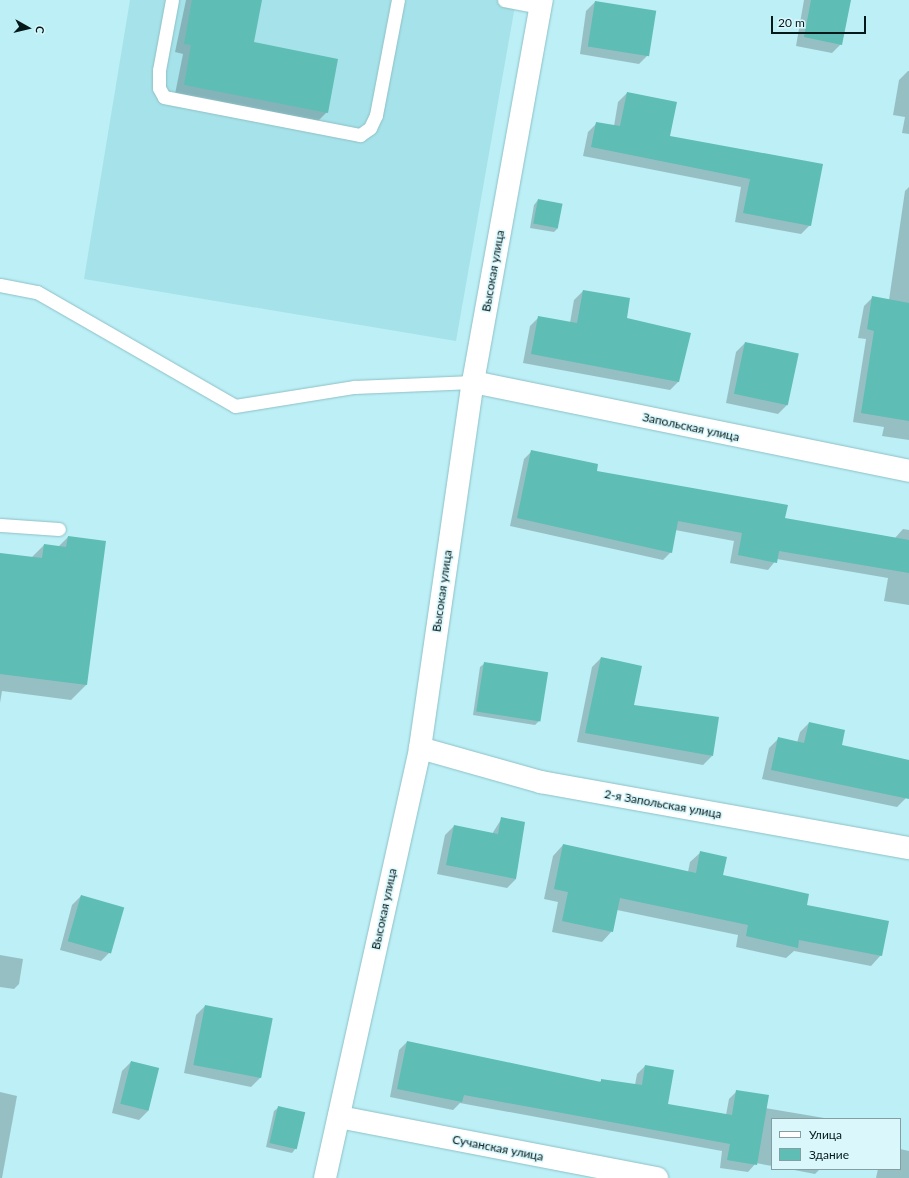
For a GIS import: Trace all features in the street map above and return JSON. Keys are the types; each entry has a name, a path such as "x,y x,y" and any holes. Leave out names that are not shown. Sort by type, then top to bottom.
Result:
{"street":[{"name":"Высокая улица","path":"325,1178 420,748 473,382 541,4"},
{"name":"Запольская улица","path":"473,382 909,471"},
{"name":"2-я Запольская улица","path":"420,748 541,782 909,848"},
{"name":"Сучанская улица","path":"338,1117 658,1178"}],"lane":[{"path":"172,0 159,70 159,88 164,97 353,135 370,128 376,115 398,0"},
{"path":"504,0 541,4"},
{"path":"0,285 36,292 235,406 354,387 473,382"},
{"path":"0,525 59,529"}],"shaded area":[{"path":"130,0 516,0 456,341 84,279"}],"building":[{"path":"192,0 262,0 254,42 338,59 328,113 184,85 191,45 184,44"},
{"path":"811,0 851,0 842,45 804,37"},
{"path":"595,1 656,11 649,56 588,46"},
{"path":"627,92 677,102 670,136 823,164 811,226 743,213 750,179 591,147 596,122 620,126"},
{"path":"538,199 563,204 558,228 533,224"},
{"path":"583,290 630,298 627,318 691,333 679,382 531,354 538,316 577,323"},
{"path":"872,296 909,303 909,421 861,413 874,331 867,329"},
{"path":"745,342 799,353 788,405 734,394"},
{"path":"531,450 598,464 597,471 788,505 785,518 909,540 909,573 779,551 777,563 738,555 742,533 678,521 672,553 517,518"},
{"path":"68,536 106,541 87,685 0,674 0,553 42,558 44,544 66,547"},
{"path":"601,657 642,666 634,705 719,717 713,756 585,733"},
{"path":"484,662 548,672 540,722 476,711"},
{"path":"809,722 845,730 842,745 909,760 909,799 771,770 778,737 804,743"},
{"path":"501,817 525,822 516,879 446,865 454,825 498,834"},
{"path":"563,844 696,873 700,851 727,857 723,875 809,894 807,905 889,921 882,956 799,940 798,948 746,936 748,925 620,898 613,932 562,921 568,892 554,889"},
{"path":"81,895 124,907 111,954 68,941"},
{"path":"205,1005 273,1018 261,1078 193,1065"},
{"path":"407,1041 601,1082 601,1079 642,1085 645,1065 674,1070 668,1104 732,1115 736,1090 769,1095 757,1165 727,1160 730,1144 464,1095 462,1102 397,1089"},
{"path":"131,1061 159,1068 148,1111 120,1104"},
{"path":"278,1106 305,1112 297,1149 269,1143"}]}
